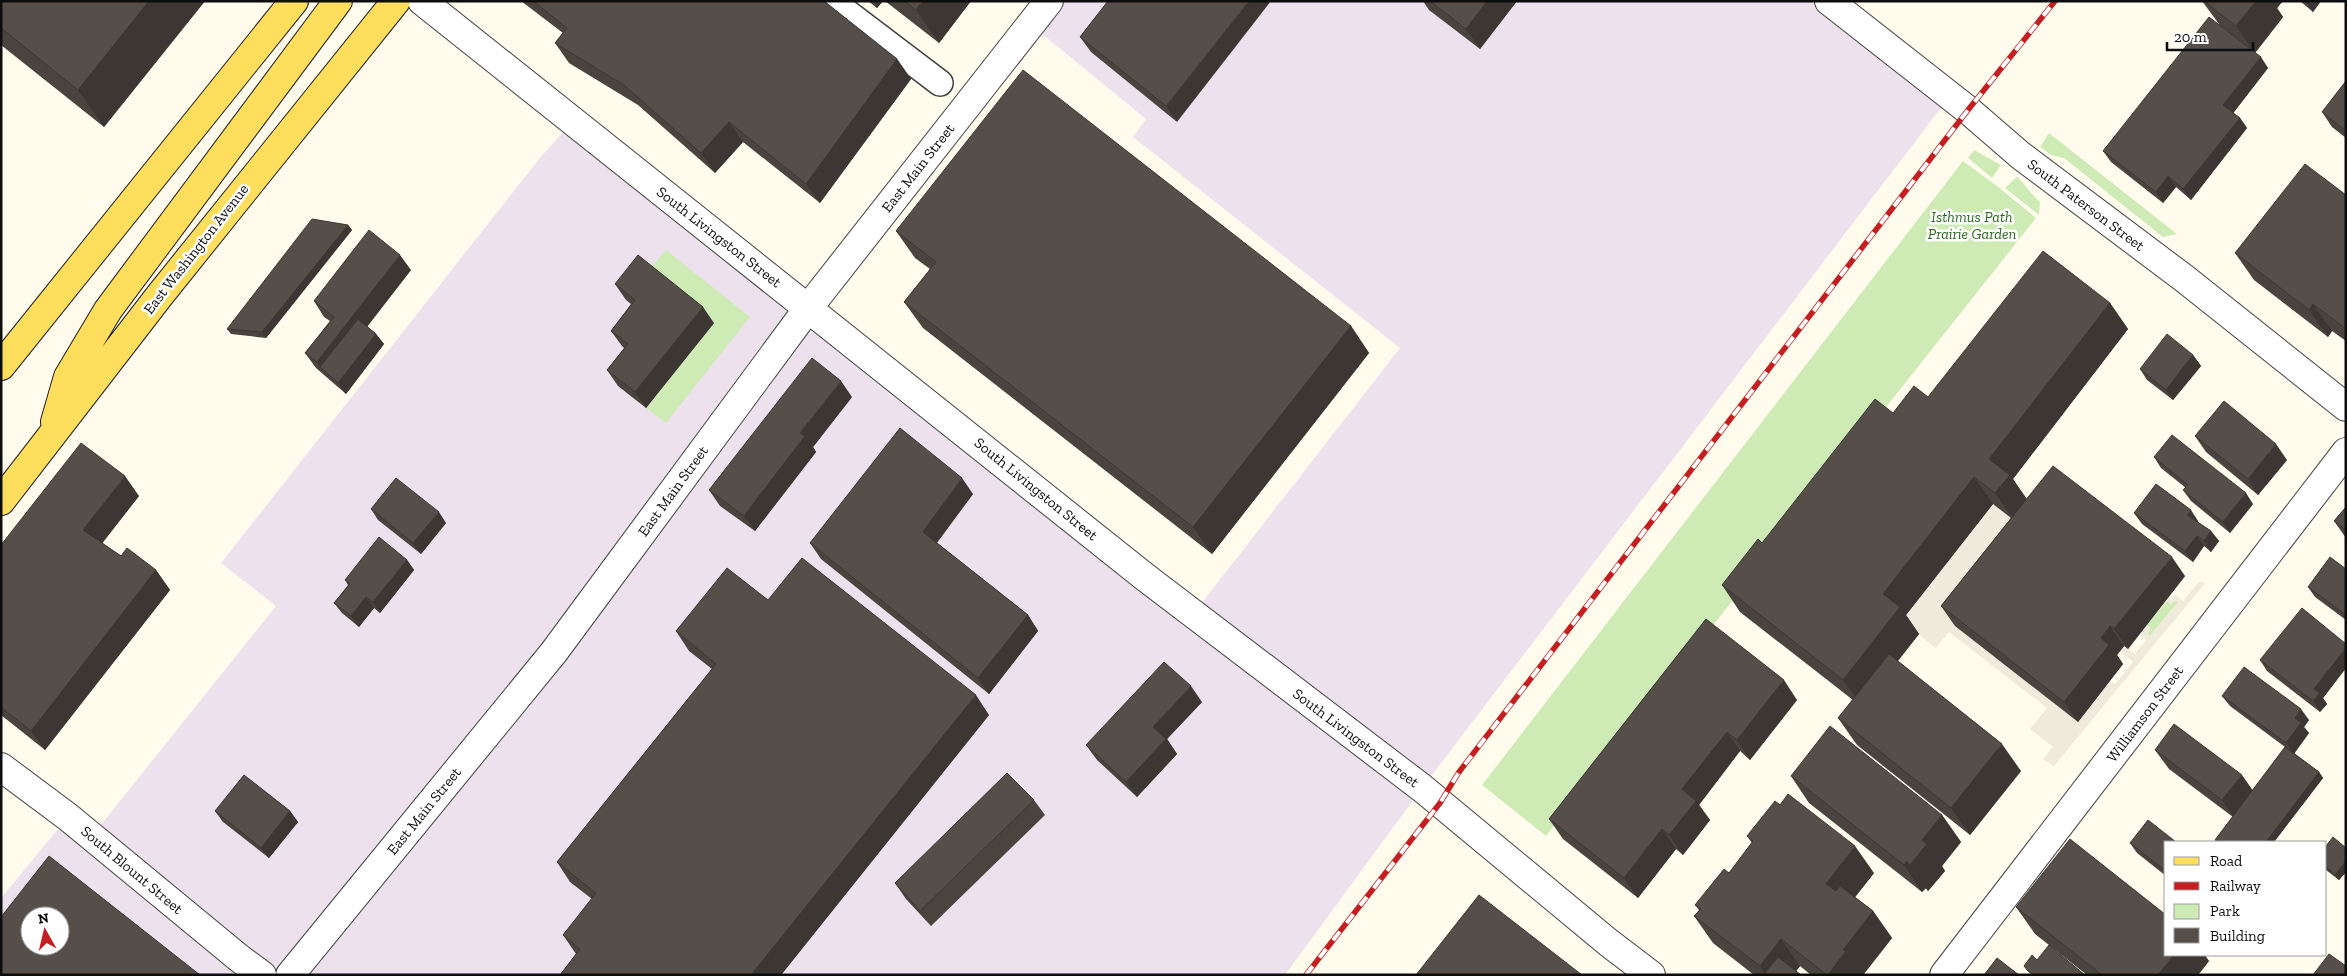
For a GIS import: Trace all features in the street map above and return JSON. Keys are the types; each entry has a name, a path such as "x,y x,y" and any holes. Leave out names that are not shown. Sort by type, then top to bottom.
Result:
{"main road":[{"path":"1,366 294,1"},
{"path":"52,436 68,377 108,310 338,1"},
{"name":"East Washington Avenue","path":"1,501 189,258 396,1"}],"street":[{"name":"South Livingston Street","path":"422,1 1146,577 1422,788 1609,943 1651,975"},
{"path":"832,1 940,83"},
{"name":"East Main Street","path":"290,975 554,652 809,307 1049,1"},
{"name":"South Paterson Street","path":"1829,1 1968,110 2020,155 2185,279 2346,406"},
{"name":"Williamson Street","path":"1944,975 2346,452"},
{"name":"South Blount Street","path":"1,768 68,817 238,958 262,975"}],"shaded area":[{"path":"1049,1 1829,1 1950,96 1422,788 1285,975 1,975 1,898 68,817 92,836 276,606 221,563 539,159 573,121 1194,613 1400,348 1133,137 1146,119 1031,25"},
{"path":"2008,486 2044,514 1955,626 2078,722 2110,681 2115,684 2133,662 2119,651 2124,646 2135,654 2146,640 2140,635 2147,625 2151,628 2147,633 2150,636 2178,602 2175,600 2171,605 2167,601 2168,599 2171,600 2175,595 2183,601 2199,582 2205,583 2054,766 2043,759 2053,747 2030,729 2047,708 1949,632 1936,648 1901,620"}],"green space":[{"path":"2049,133 2177,234 2163,237 2064,158 2051,155 2040,147"},
{"path":"1974,150 2001,165 1992,178 1968,158"},
{"name":"Isthmus Path Prairie Garden","path":"1963,161 2036,218 1546,836 1482,785"},
{"path":"2017,177 2040,202 2039,215 2005,188"},
{"path":"666,250 750,317 666,423 646,408 714,323 649,270"},
{"path":"2175,600 2178,602 2150,636 2147,634 2151,628 2147,625 2167,601 2171,604"}],"building":[{"path":"1,1 149,1 78,90 1,28"},
{"path":"533,1 824,1 897,59 806,184 729,122 701,153 624,85 555,43 567,28"},
{"path":"905,1 923,1 916,10"},
{"path":"1108,1 1249,1 1166,106 1080,37"},
{"path":"1430,1 1487,1 1466,29"},
{"path":"2204,1 2256,1 2236,26"},
{"path":"2209,17 2261,57 2223,105 2240,118 2183,189 2168,176 2156,192 2103,151"},
{"path":"1023,70 1351,326 1193,527 904,302 936,262 896,231"},
{"path":"2346,81 2346,131 2322,112"},
{"path":"2305,164 2346,195 2346,329 2313,304 2309,310 2235,253"},
{"path":"312,219 348,225 262,332 227,329"},
{"path":"369,230 400,255 317,362 305,353 334,317 314,301"},
{"path":"2043,251 2110,303 1989,459 2010,475 1995,493 1974,477 1883,594 1900,607 1843,680 1722,585 1758,539 1762,543 1875,399 1893,413 1914,386 1928,397"},
{"path":"638,255 703,307 635,392 607,370 628,344 611,331 635,300 615,284"},
{"path":"358,319 376,334 338,383 320,367"},
{"path":"2167,334 2193,355 2166,390 2140,369"},
{"path":"812,358 841,381 800,433 805,436 744,516 709,490"},
{"path":"2224,401 2276,444 2248,479 2195,436"},
{"path":"900,428 962,478 923,532 1028,615 978,678 810,543"},
{"path":"2172,435 2246,493 2223,522 2183,490 2188,485 2154,457"},
{"path":"81,443 125,476 83,530 121,556 127,548 156,570 31,731 1,707 1,545"},
{"path":"2053,466 2172,557 2114,629 2110,626 2101,638 2109,645 2064,702 1941,606"},
{"path":"396,478 439,512 413,543 371,509"},
{"path":"2156,484 2191,510 2187,515 2211,531 2204,541 2197,536 2185,551 2134,513"},
{"path":"2346,507 2346,530 2334,521"},
{"path":"379,537 407,560 373,602 366,597 351,616 334,603 350,584 345,580"},
{"path":"2330,557 2346,569 2346,615 2308,587"},
{"path":"802,558 976,695 751,975 560,975 580,949 563,935 596,893 557,862 716,664 676,631 727,568 768,600"},
{"path":"2302,608 2346,644 2346,648 2314,689 2320,693 2313,701 2260,660"},
{"path":"1706,619 1784,680 1737,740 1727,732 1682,789 1696,801 1669,835 1662,829 1624,878 1549,819"},
{"path":"1889,654 2002,744 1951,808 1838,718"},
{"path":"1164,662 1191,686 1153,727 1166,739 1126,782 1086,745"},
{"path":"2244,667 2301,709 2295,718 2301,723 2286,743 2222,696"},
{"path":"2174,724 2242,775 2222,800 2155,750"},
{"path":"1830,726 1942,815 1922,840 1927,844 1910,865 1907,861 1904,865 1791,776"},
{"path":"2285,747 2319,772 2267,841 2215,840"},
{"path":"1007,773 1034,800 920,911 895,883"},
{"path":"244,775 290,811 261,848 215,811"},
{"path":"1788,794 1855,846 1826,884 1836,891 1840,886 1873,911 1843,950 1846,951 1828,975 1781,939 1760,966 1694,916 1701,909 1695,905 1724,869 1729,873 1753,841 1747,836 1775,801 1780,805"},
{"path":"2148,820 2175,841 2164,841 2164,869 2130,843"},
{"path":"2333,837 2346,848 2346,861 2335,875 2327,868 2327,845"},
{"path":"2070,839 2164,913 2164,956 2173,956 2158,975 2102,975 2016,907"},
{"path":"49,856 200,975 1,975 1,917"},
{"path":"1479,895 1582,975 1416,975"},
{"path":"2049,945 2085,975 2033,975 2028,971 2024,966 2032,955 2037,960"},
{"path":"2329,954 2346,966 2346,975 2313,975"},
{"path":"1778,957 1801,975 1763,975"},
{"path":"1997,958 2019,975 1984,975"}],"railway":[{"path":"1306,975 1440,803 1459,772 1968,110 2055,1"}]}
